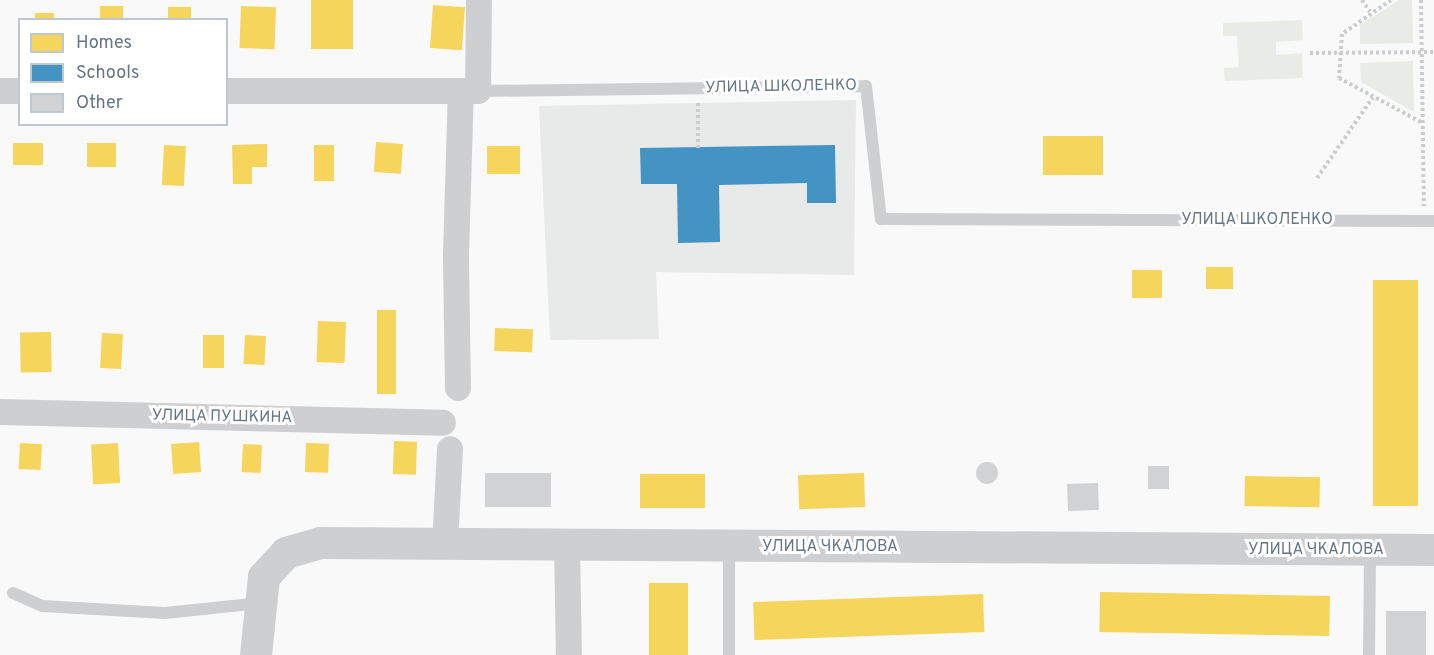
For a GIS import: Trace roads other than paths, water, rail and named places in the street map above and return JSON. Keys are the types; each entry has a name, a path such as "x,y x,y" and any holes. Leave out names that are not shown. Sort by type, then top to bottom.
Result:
{"street":[{"path":"458,388 456,255 478,0"},
{"path":"0,91 18,91"},
{"name":"УЛИЦА ШКОЛЕНКО","path":"228,91 469,91"},
{"name":"УЛИЦА ПУШКИНА","path":"0,412 443,423"},
{"path":"445,545 450,449"},
{"name":"УЛИЦА ЧКАЛОВА","path":"256,655 264,577 286,553 320,543 1434,550"},
{"path":"567,545 569,655"}],"lane":[{"name":"УЛИЦА ШКОЛЕНКО","path":"469,91 866,86 881,219 1429,221"},
{"path":"729,546 729,655"},
{"path":"1369,655 1370,550"},
{"path":"13,593 42,606 165,613 260,603"}]}
